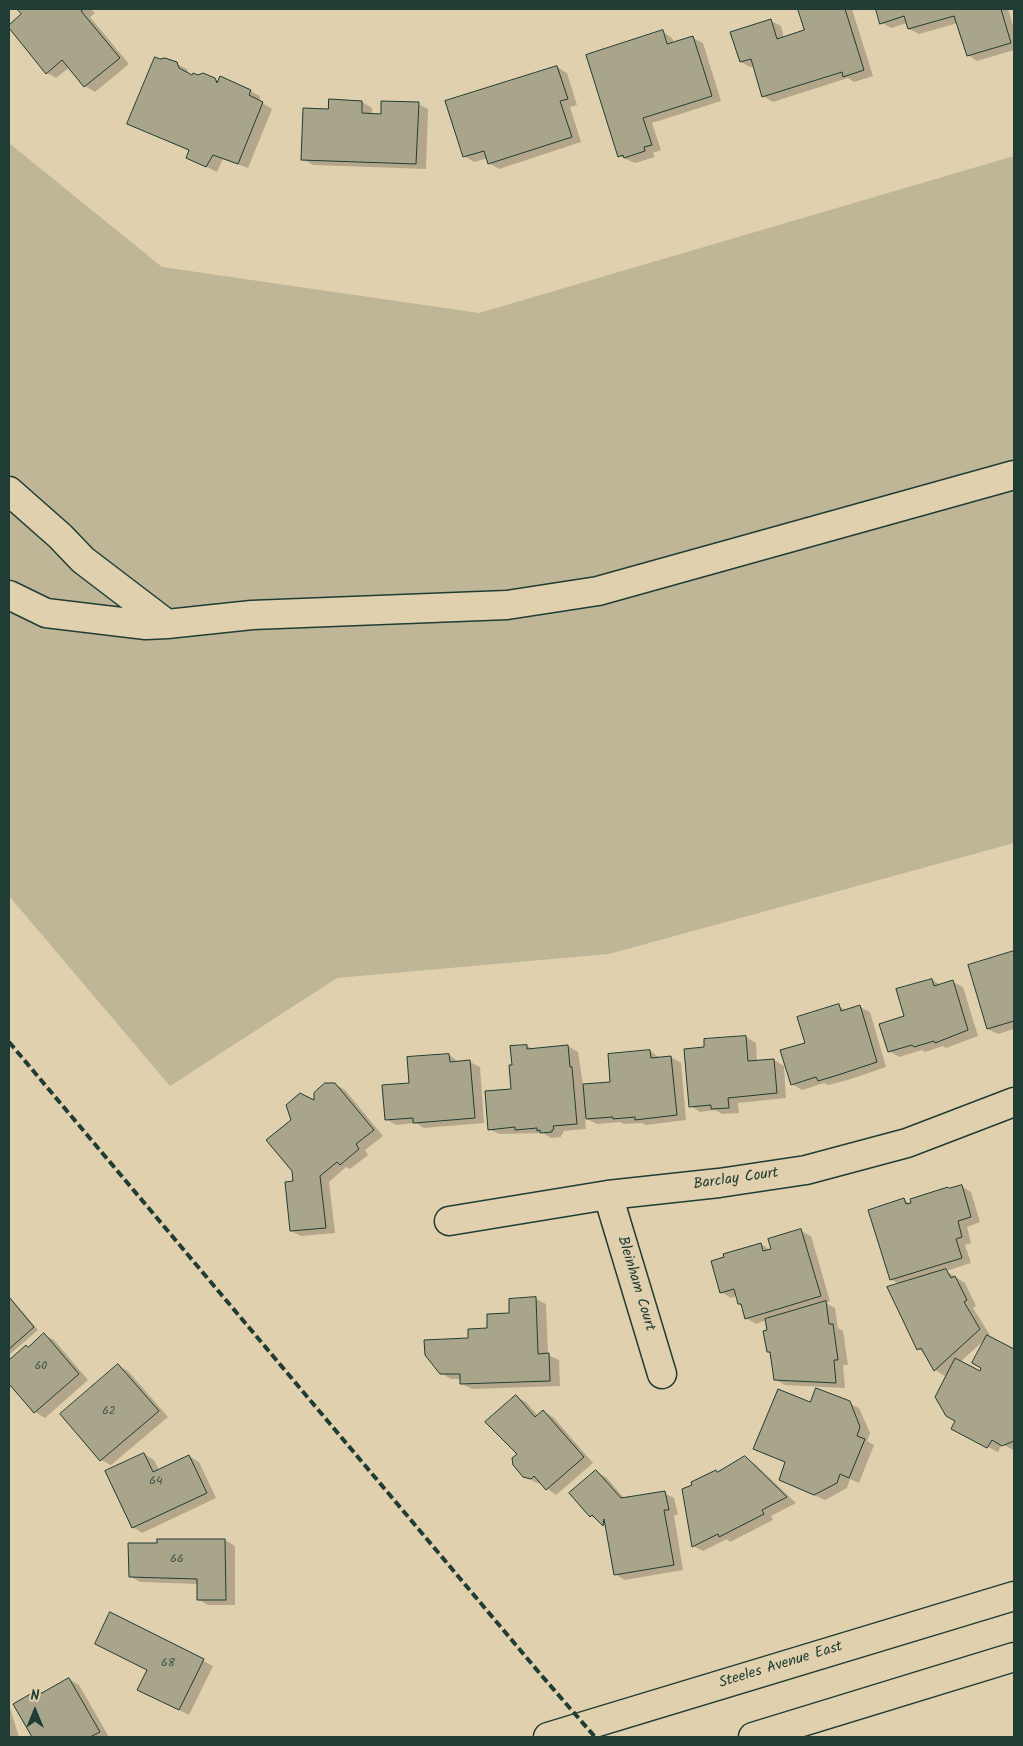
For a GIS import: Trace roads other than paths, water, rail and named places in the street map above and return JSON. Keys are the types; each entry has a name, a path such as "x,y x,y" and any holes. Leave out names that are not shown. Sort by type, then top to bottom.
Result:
{"street":[{"path":"9,616 46,612 146,625 252,615 507,605 598,591 1014,475"},
{"path":"9,491 60,536 82,560 167,624"},
{"path":"9,595 46,612"},
{"name":"Barclay Court","path":"449,1221 608,1195 719,1183 806,1170 907,1143 1014,1103"},
{"name":"Bleinham Court","path":"608,1195 662,1374"},
{"name":"Steeles Avenue East","path":"548,1737 1014,1596"},
{"path":"753,1737 1014,1657"}],"railway":[{"path":"9,1042 595,1737"}]}
